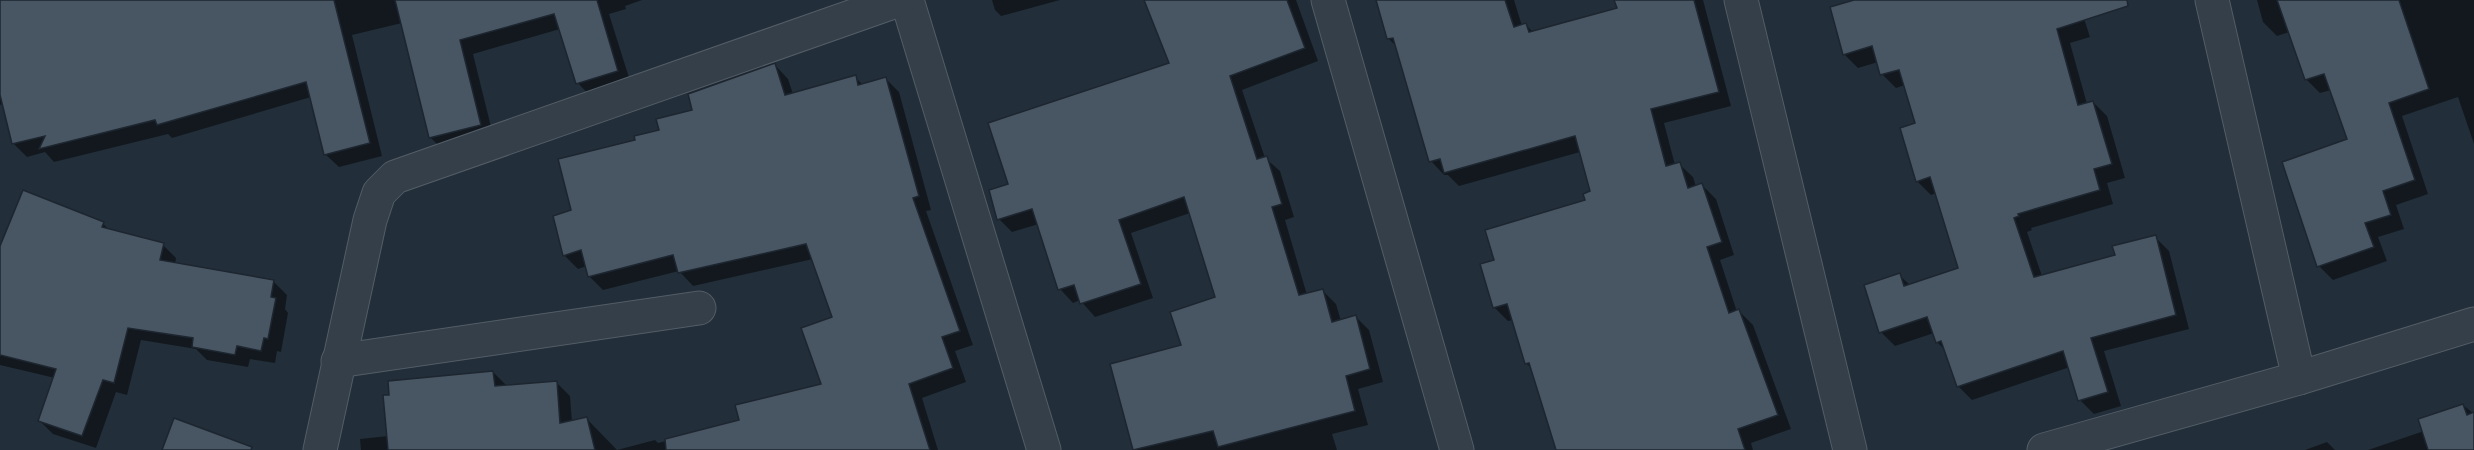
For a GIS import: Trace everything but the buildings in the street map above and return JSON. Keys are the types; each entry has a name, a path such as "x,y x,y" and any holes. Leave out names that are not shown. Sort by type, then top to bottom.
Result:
{"street":[{"path":"320,450 370,220 379,193 395,177 831,12 899,0"},
{"path":"908,0 1044,450"},
{"path":"1328,0 1457,450"},
{"path":"1741,0 1850,450"},
{"path":"2212,0 2299,378"},
{"path":"338,361 699,308"},
{"path":"2044,450 2299,378 2474,324"}]}
